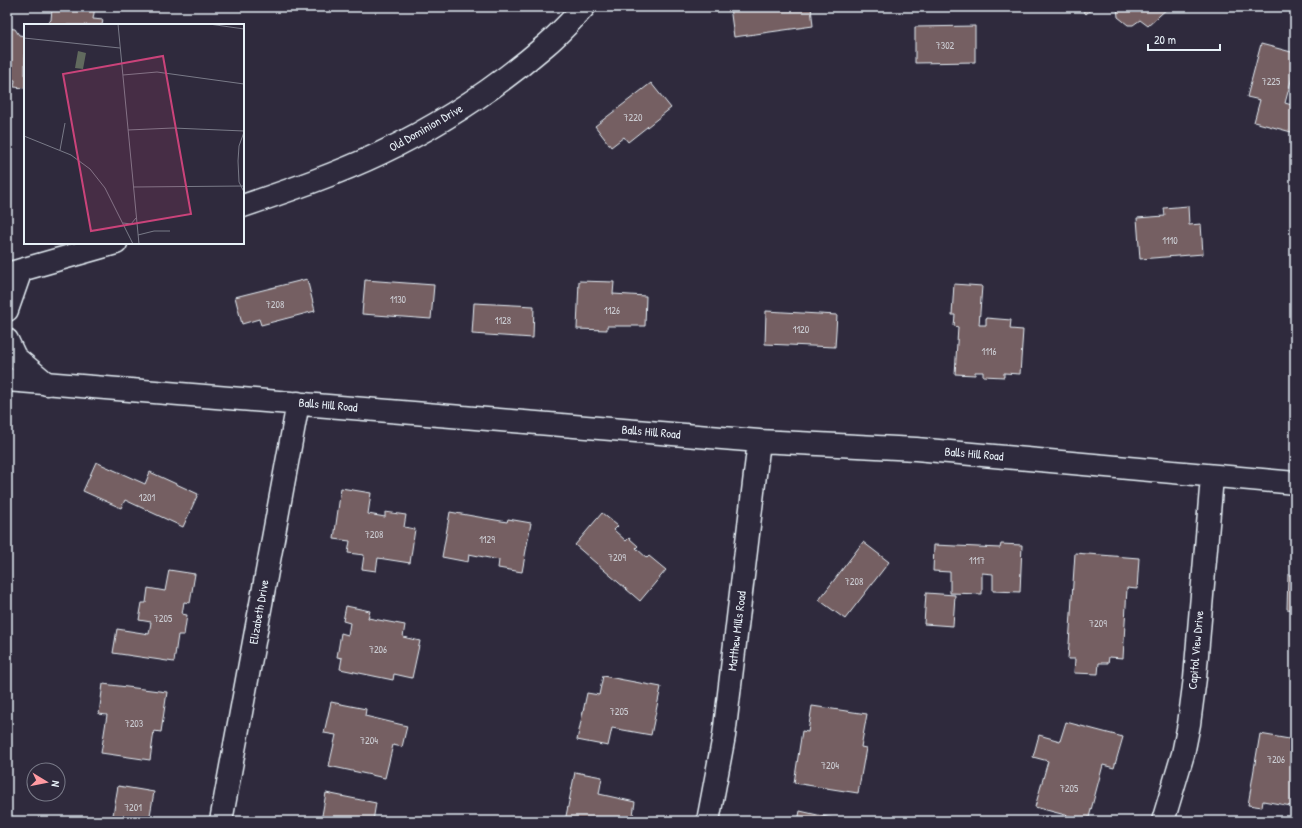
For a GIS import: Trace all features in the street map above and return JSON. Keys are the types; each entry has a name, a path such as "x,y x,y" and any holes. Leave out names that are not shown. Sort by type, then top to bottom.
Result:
{"street":[{"name":"Old Dominion Drive","path":"244,206 355,165 382,153 452,114 508,76 547,44 584,7"},
{"path":"7,310 14,272 112,244"},
{"path":"7,340 15,357 47,384"},
{"name":"Balls Hill Road","path":"7,380 759,441 916,449 1212,477 1295,483"},
{"name":"Elizabeth Drive","path":"221,821 298,403"},
{"name":"Matthew Mills Road","path":"708,821 724,736 759,441"},
{"name":"Capitol View Drive","path":"1163,821 1183,754 1189,724 1195,678 1212,477"}],"building":[{"path":"49,7 95,7 93,19 103,20 102,24 47,24 51,20 52,8"},
{"path":"730,7 811,7 813,26 734,37"},
{"path":"1080,7 1094,7 1086,14"},
{"path":"1117,7 1169,7 1148,26 1140,20 1133,25 1128,25 1118,17"},
{"path":"975,26 975,62 915,63 915,27"},
{"path":"8,28 15,29 19,35 24,36 24,88 14,87 15,80 7,79"},
{"path":"1261,44 1295,53 1295,66 1285,103 1295,106 1295,133 1254,122 1260,100 1247,97"},
{"path":"651,83 671,108 628,142 624,137 611,147 595,126"},
{"path":"1188,206 1189,225 1201,224 1203,254 1140,259 1137,218 1165,216 1164,208"},
{"path":"307,279 315,311 261,325 259,319 242,324 235,297"},
{"path":"365,280 434,285 431,319 362,314"},
{"path":"579,281 614,282 613,294 646,296 645,326 607,326 607,330 577,329"},
{"path":"954,284 982,286 979,325 986,325 986,318 1011,320 1010,329 1023,330 1020,374 1004,373 1004,377 983,376 983,372 975,372 975,375 955,374 958,327 954,326 955,315 952,315"},
{"path":"474,303 534,306 533,338 472,334"},
{"path":"766,311 837,315 835,347 765,344"},
{"path":"96,462 145,484 150,472 198,494 183,527 125,500 121,508 83,491"},
{"path":"341,488 371,493 368,514 385,517 385,512 406,515 404,527 415,529 410,563 378,558 376,571 362,569 364,555 348,553 350,541 334,539"},
{"path":"450,512 507,522 508,519 531,523 522,572 498,568 499,560 469,554 468,562 442,557"},
{"path":"602,513 618,526 614,530 626,541 629,538 638,546 636,548 647,558 649,556 666,570 640,601 575,545"},
{"path":"863,542 889,562 845,619 819,600"},
{"path":"1001,544 1022,545 1020,592 993,591 993,574 982,573 982,594 950,593 950,572 933,571 934,545 1000,548"},
{"path":"1075,553 1139,558 1137,589 1127,588 1123,658 1109,657 1108,663 1099,663 1098,674 1074,673 1075,659 1068,659"},
{"path":"169,570 195,574 190,603 184,602 182,614 187,615 184,635 178,635 174,662 113,653 117,629 149,634 151,622 139,620 142,603 146,603 148,588 165,591"},
{"path":"1288,575 1295,575 1295,610 1287,609"},
{"path":"926,593 955,595 953,626 924,624"},
{"path":"346,606 370,611 368,618 405,625 403,637 420,641 412,678 394,674 393,680 340,669 342,658 337,657 341,633 348,635 350,623 343,621"},
{"path":"603,676 661,687 651,735 612,728 608,746 577,740 587,693 599,695"},
{"path":"103,684 167,692 161,732 154,731 150,760 101,753 107,715 99,714"},
{"path":"331,702 366,709 365,716 407,726 402,747 393,745 385,778 329,766 336,735 324,733"},
{"path":"812,706 867,714 861,747 866,748 858,793 794,783 802,731 808,732"},
{"path":"1066,722 1123,737 1114,768 1103,765 1088,821 1035,807 1048,761 1033,757 1039,735 1060,741"},
{"path":"1260,734 1295,740 1295,779 1291,806 1263,801 1262,807 1248,805"},
{"path":"575,772 602,777 599,794 635,802 632,821 565,821"},
{"path":"118,786 154,792 149,821 112,821"},
{"path":"326,793 376,803 373,821 321,821"},
{"path":"800,811 844,821 798,821"}]}
